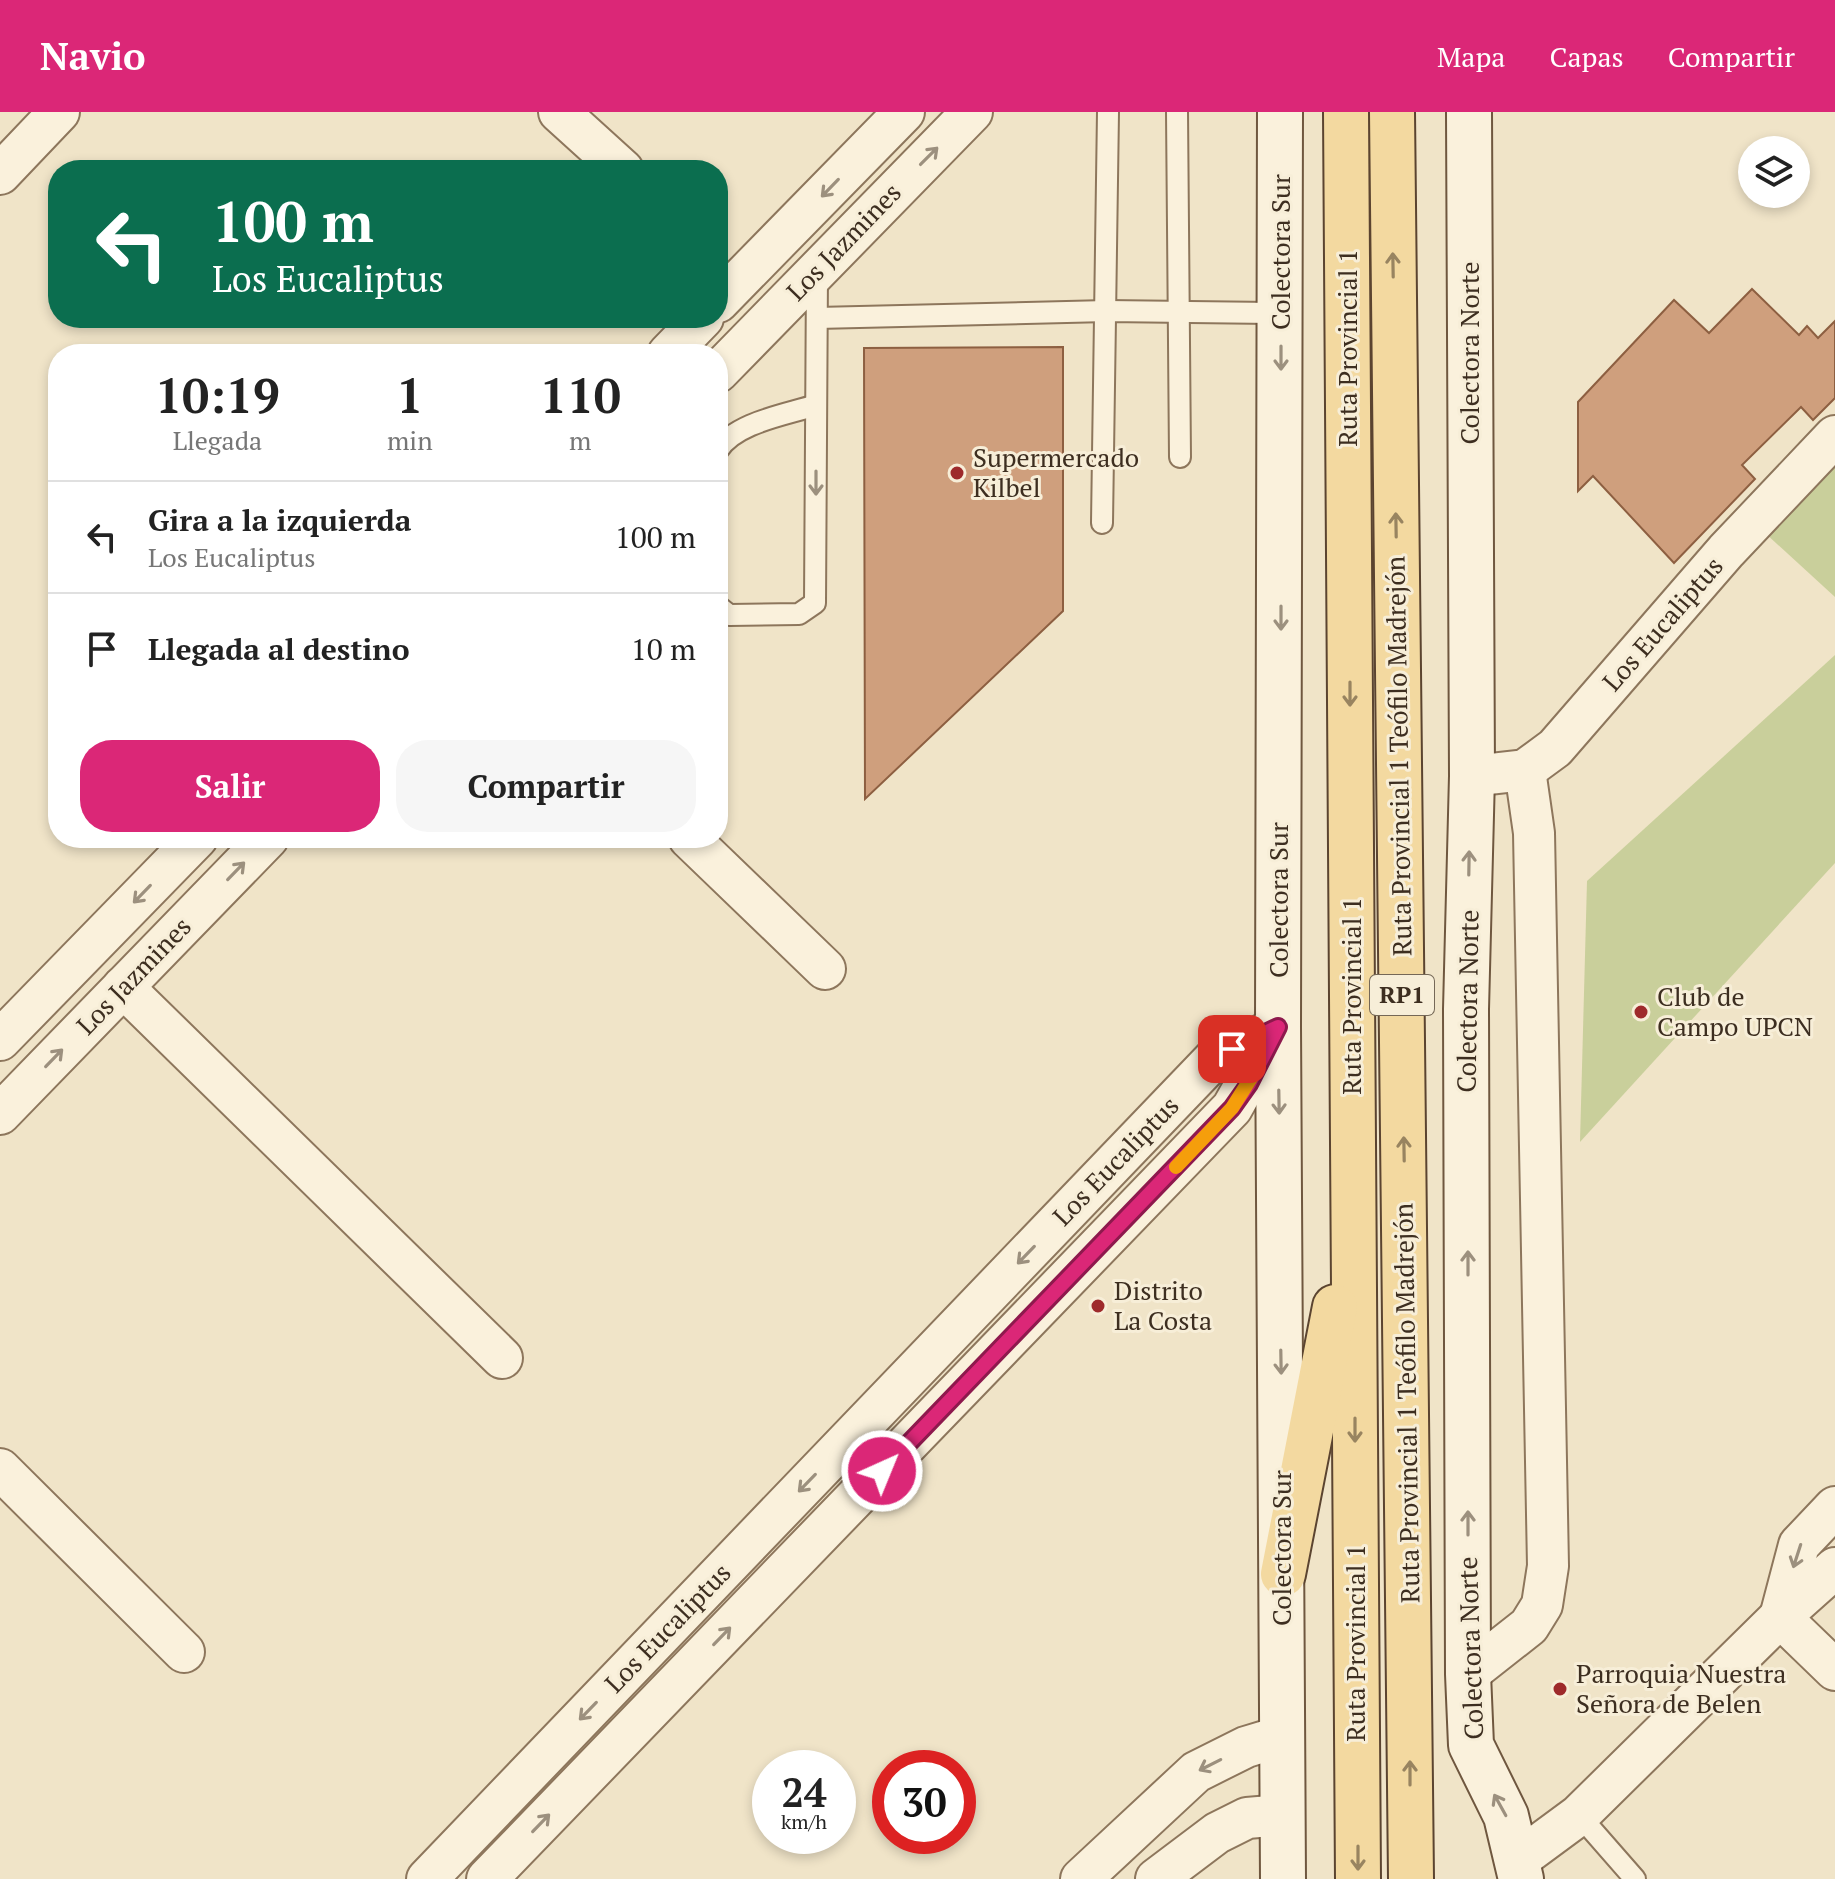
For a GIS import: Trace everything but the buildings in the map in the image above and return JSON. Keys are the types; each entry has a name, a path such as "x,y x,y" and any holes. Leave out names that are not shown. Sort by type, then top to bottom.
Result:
{"main road":[{"name":"Colectora Sur","path":"1280,112 1278,1027 1283,1879"},
{"name":"Ruta Provincial 1","path":"1346,112 1358,1879"},
{"name":"Colectora Norte","path":"1469,112 1472,776 1466,1009 1468,1674 1471,1745 1506,1816 1520,1869"},
{"name":"Ruta Provincial 1 Teófilo Madrejón","path":"1394,125 1411,1879"},
{"path":"1283,1574 1353,1215"}],"street":[{"path":"0,174 59,112"},
{"path":"559,112 612,160"},
{"name":"Los Jazmines","path":"728,277 904,112"},
{"name":"Los Jazmines","path":"728,362 972,112"},
{"path":"728,280 779,309"},
{"path":"678,344 693,328"},
{"name":"Los Eucaliptus","path":"1525,770 1555,748 1726,551 1835,436"},
{"path":"1468,1674 1529,1626 1542,1605 1548,1566 1534,833 1525,770 1472,776"},
{"name":"Los Jazmines","path":"0,1040 187,848"},
{"name":"Los Jazmines","path":"0,1114 258,848"},
{"path":"699,848 825,969"},
{"path":"123,987 502,1358"},
{"name":"Los Eucaliptus","path":"427,1879 1215,1058 1278,1027"},
{"name":"Los Eucaliptus","path":"487,1879 1232,1108 1249,1084 1278,1027"},
{"path":"0,1469 184,1652"},
{"path":"1780,1617 1799,1545 1835,1507"},
{"path":"1520,1869 1780,1617 1835,1568"},
{"path":"1780,1617 1835,1670"},
{"path":"1092,1875 1196,1772 1246,1747 1282,1736"},
{"path":"1156,1879 1217,1833 1247,1818 1282,1815"}],"lane":[{"path":"1102,523 1108,112"},
{"path":"1177,112 1180,457"},
{"path":"728,614 799,614 815,603 817,269"},
{"path":"817,318 1107,311 1281,313"},
{"path":"728,438 741,430 816,405"},
{"path":"1579,1815 1635,1879"}],"green space":[{"path":"1835,457 1835,597 1764,532"},
{"name":"Club de Campo UPCN","path":"1835,655 1835,863 1580,1142 1587,881"}],"slow traffic":[{"path":"1176,1167 1232,1108 1258,1067"}],"place":[{"name":"Supermercado Kilbel","path":"957,473"},
{"name":"Club de Campo UPCN","path":"1641,1012"},
{"name":"Distrito La Costa","path":"1098,1306"},
{"name":"Parroquia Nuestra Señora de Belen","path":"1560,1689"}],"route":[{"path":"882,1471 1232,1108 1249,1084 1278,1027 1232,1049"}]}
